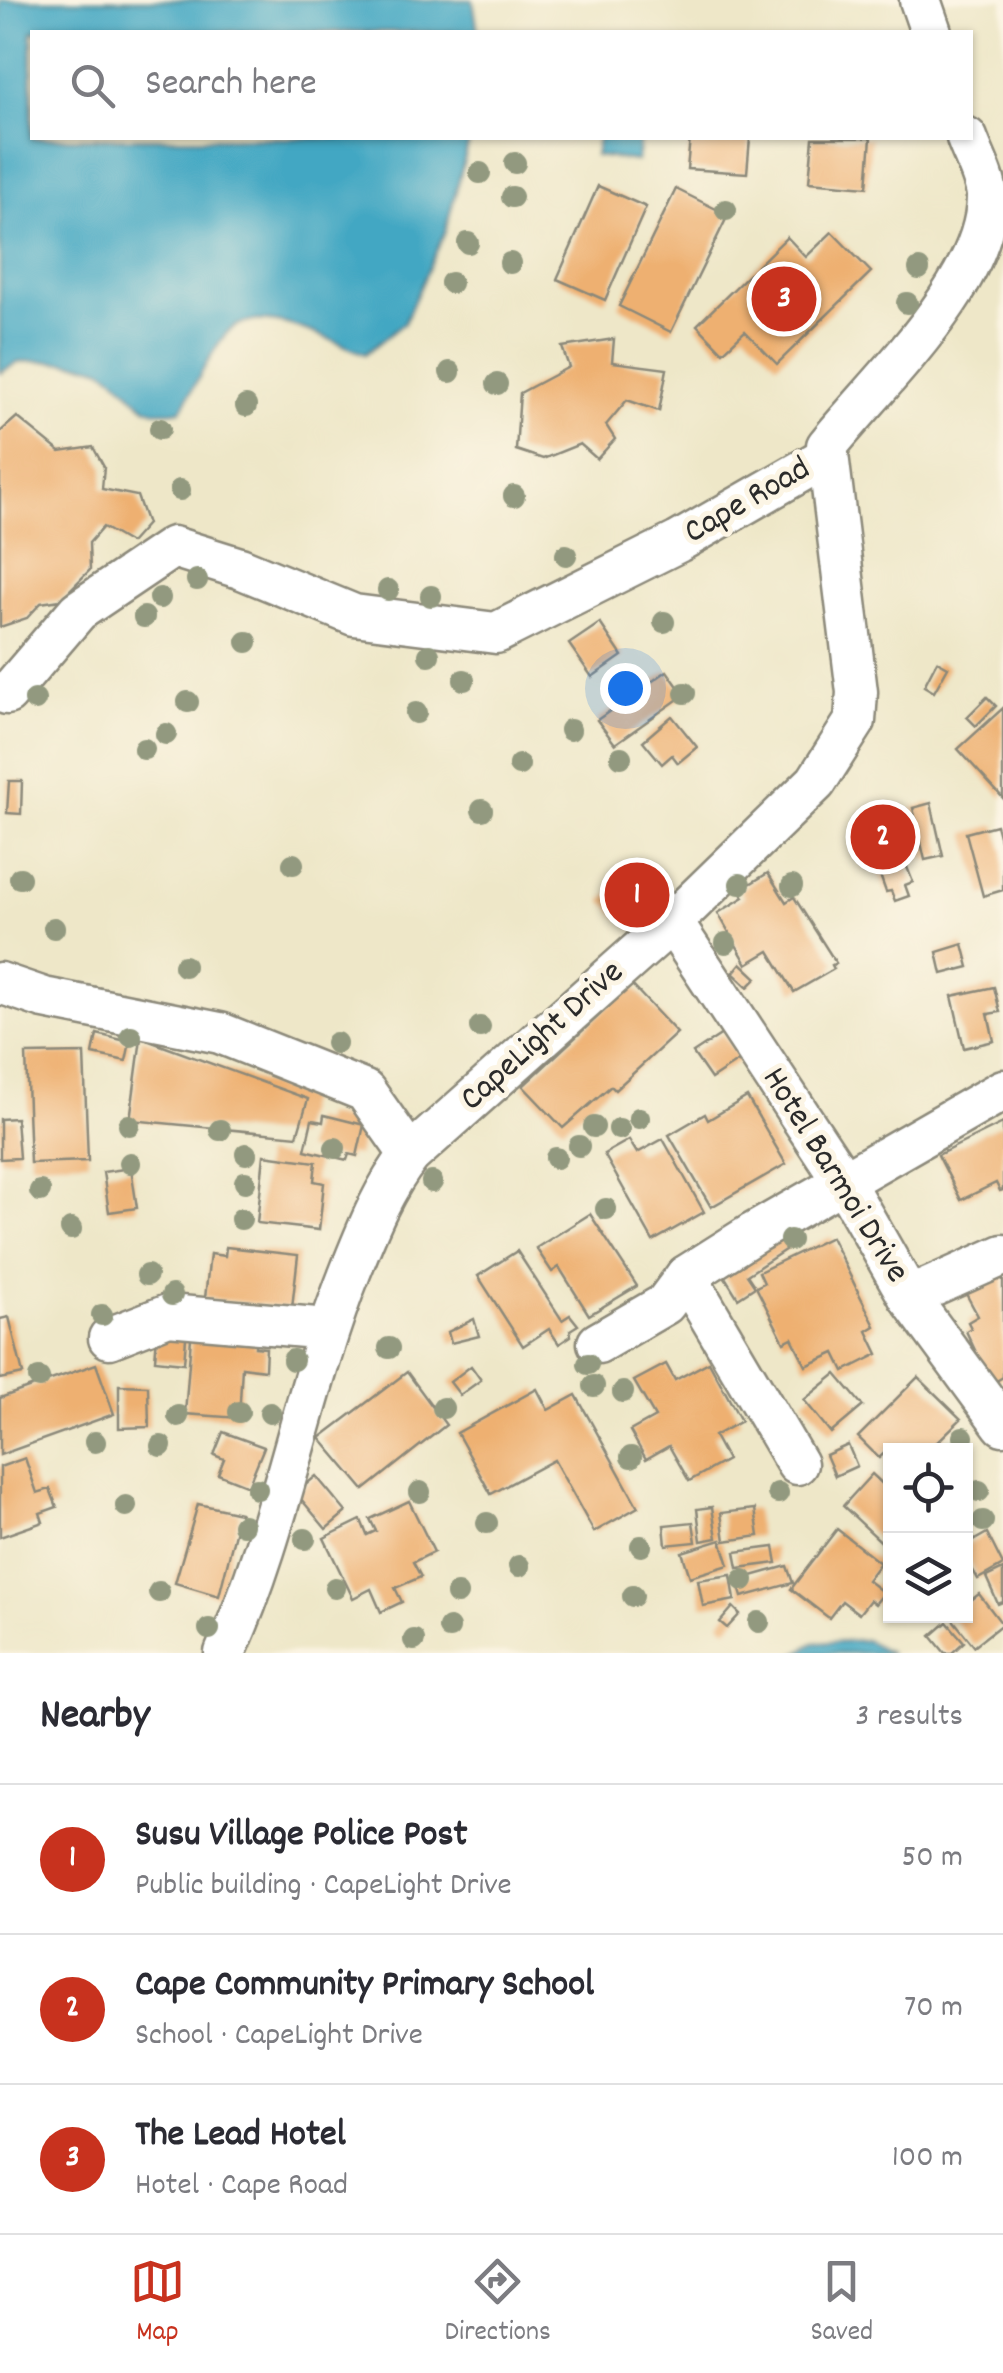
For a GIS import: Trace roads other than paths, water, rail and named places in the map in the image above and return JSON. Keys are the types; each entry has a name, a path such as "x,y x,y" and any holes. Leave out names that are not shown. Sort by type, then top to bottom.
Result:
{"street":[{"path":"920,0 930,30"},
{"name":"Cape Road","path":"7,694 78,611 173,547 240,568 354,615 496,633 678,542 826,457 830,443 890,374 968,265 995,200 968,140"},
{"name":"CapeLight Drive","path":"225,1653 260,1570 328,1329 385,1192 410,1156 672,922 816,782 855,721 857,692 826,457"},
{"name":"Hotel Barmoi Drive","path":"672,922 843,1181 909,1298 1003,1425"},
{"path":"0,983 44,998 220,1033 365,1091 410,1156"},
{"path":"598,1342 665,1304 686,1276 1003,1090"},
{"path":"909,1298 1003,1255"},
{"path":"686,1276 797,1464"},
{"path":"108,1338 168,1314 328,1329"}],"water":[{"path":"0,0 473,0 478,30 30,30 30,140 469,140 445,232 404,323 365,354 278,322 244,323 230,330 218,345 181,410 166,412 145,406 114,377 96,367 29,361 0,373"},
{"path":"598,140 640,140 637,161 595,156"},
{"path":"865,1640 891,1653 797,1653 814,1643"}],"place":[{"name":"The Lead Hotel","path":"784,299"},
{"name":"Cape Community Primary School","path":"883,837"},
{"name":"Susu Village Police Post","path":"637,895"}]}
